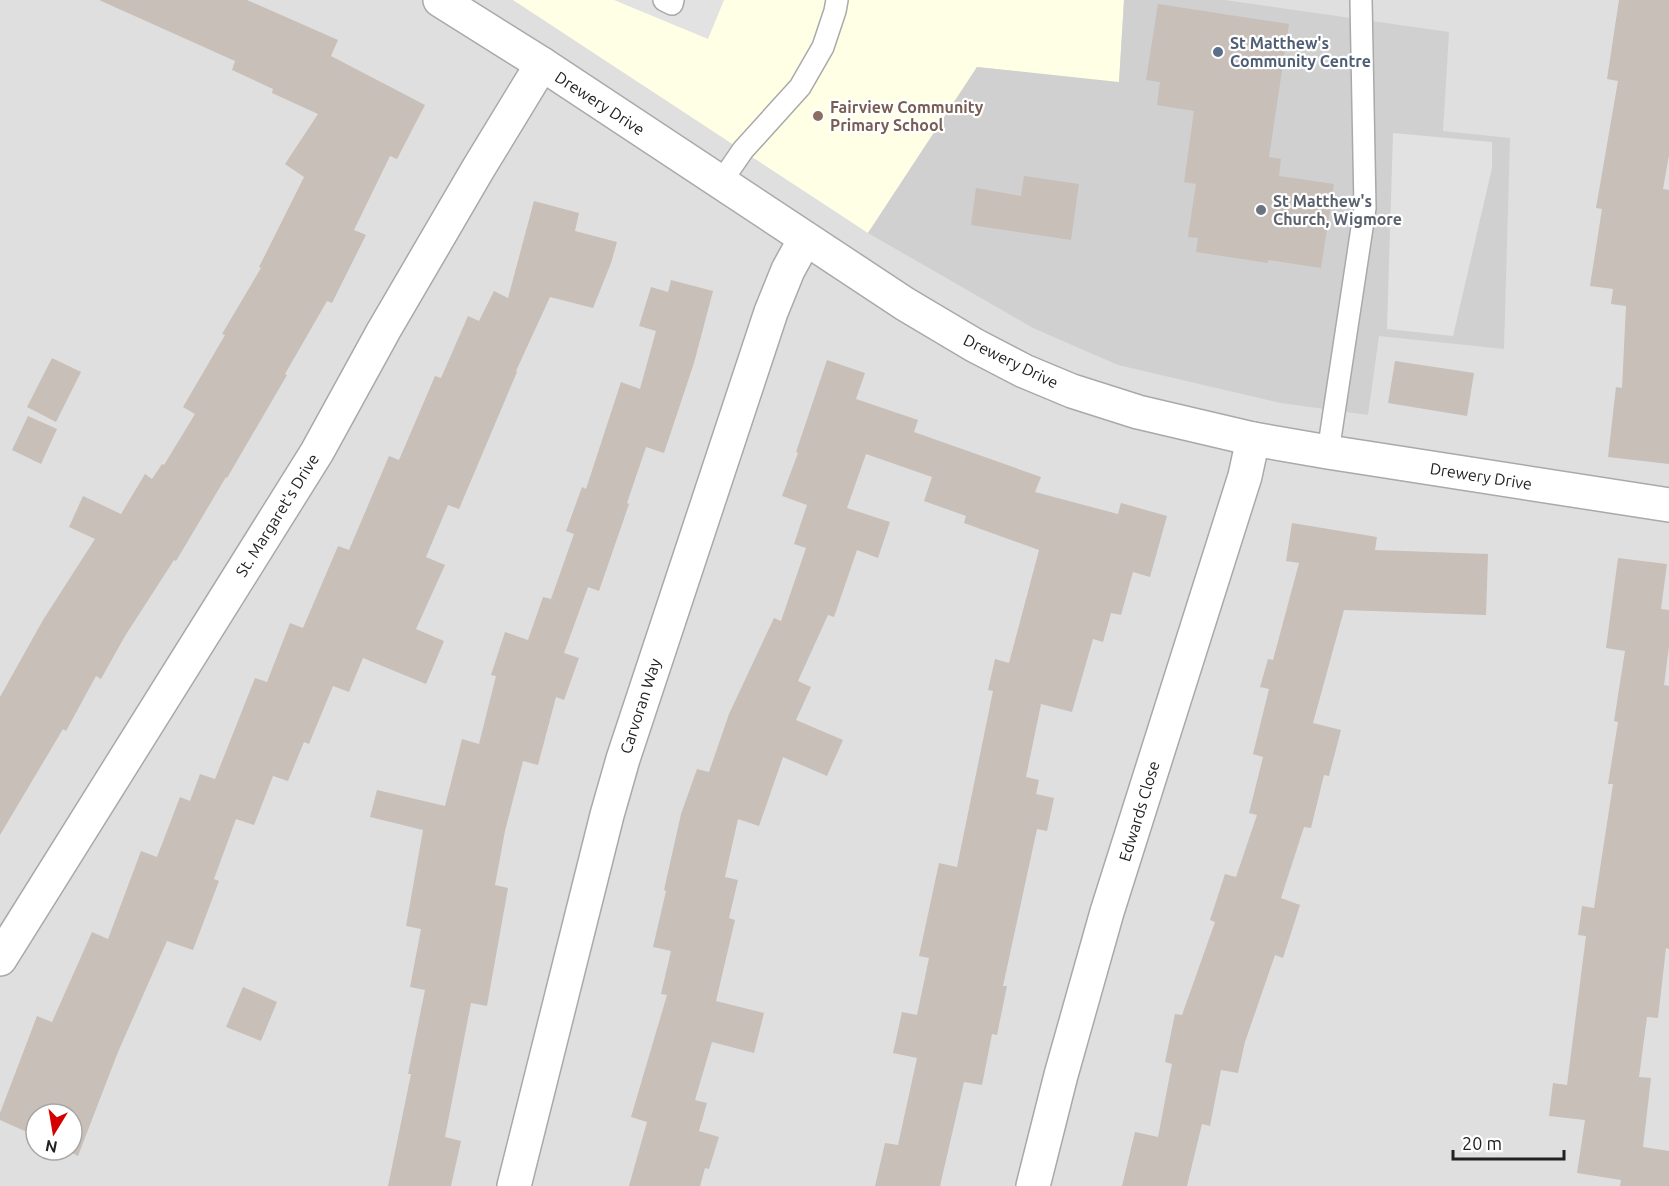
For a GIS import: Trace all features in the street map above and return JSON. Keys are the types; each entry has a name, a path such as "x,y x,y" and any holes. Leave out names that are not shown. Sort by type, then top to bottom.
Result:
{"street":[{"name":"Drewery Drive","path":"440,0 542,64 905,304 974,345 1024,371 1072,391 1138,412 1253,439 1669,505"},
{"name":"St. Margaret's Drive","path":"0,959 317,452 384,330 542,64"},
{"name":"Carvoran Way","path":"514,1186 623,759 771,312 788,270 805,239"},
{"name":"Edwards Close","path":"1033,1186 1107,912 1232,520 1253,439"}],"lane":[{"path":"664,0 672,4 673,0"},
{"path":"721,182 743,150 800,87 823,47 837,0"},
{"path":"1328,452 1365,208 1361,0"}],"shaded area":[{"path":"0,0 1669,0 1669,1186 0,1186"},
{"name":"Fairview Community Primary School","path":"513,0 1124,0 1119,83 977,67 868,233"},
{"path":"614,0 724,0 708,39"},
{"path":"1124,0 1225,0 1449,32 1443,131 1510,138 1504,349 1379,336 1368,415 1281,403 1118,365 1033,328 868,233 977,67 1119,82"},
{"path":"1393,133 1492,142 1492,168 1453,336 1387,329"}],"building":[{"path":"99,0 247,0 338,40 331,56 425,105 397,159 390,156 354,230 366,235 332,303 327,301 227,478 176,561 174,560 125,636 101,679 96,676 66,731 63,729 0,835 0,697 43,620 95,539 69,527 83,496 121,514 145,474 152,479 162,464 164,465 195,414 183,407 261,268 259,267 304,177 285,164 318,114 272,93 273,89 232,70 235,61"},
{"path":"1619,0 1669,0 1669,155 1663,189 1669,190 1669,464 1608,457 1616,387 1622,388 1626,306 1611,304 1613,289 1590,286 1602,209 1596,208 1618,81 1607,79"},
{"path":"1158,4 1289,24 1269,157 1281,159 1279,176 1334,184 1321,268 1196,252 1198,238 1188,237 1196,184 1184,182 1194,111 1157,105 1160,82 1146,80"},
{"path":"1024,176 1079,184 1071,240 971,225 976,188 1021,196"},
{"path":"534,201 579,213 575,231 617,242 593,308 550,297 516,371 459,509 448,505 426,557 445,565 416,629 444,641 426,684 363,658 349,692 333,686 309,744 304,742 288,781 273,776 254,825 236,819 214,879 219,881 193,950 167,941 118,1052 84,1140 84,1102 24,1102 24,1131 0,1120 0,1113 37,1016 52,1022 92,932 108,939 141,851 157,857 180,797 190,801 200,774 215,779 255,678 267,682 290,623 303,628 338,546 349,550 389,456 399,460 435,376 441,378 468,316 479,321 494,291 508,298"},
{"path":"671,280 713,291 694,363 664,453 646,447 599,591 588,587 564,653 579,658 564,700 556,697 538,765 523,761 505,831 495,885 508,888 487,1006 471,1003 445,1137 461,1141 451,1186 388,1186 411,1074 408,1074 425,990 410,987 421,929 406,926 423,830 370,817 377,790 445,806 462,739 479,744 496,676 491,675 505,632 528,640 543,597 551,599 574,534 566,531 582,487 586,489 621,382 640,389 656,331 639,326 651,287 668,292"},
{"path":"52,358 81,372 56,422 27,407"},
{"path":"827,360 865,373 856,399 918,420 914,432 1041,477 1035,492 1118,514 1121,503 1167,516 1150,577 1133,572 1121,615 1111,613 1103,642 1093,639 1072,712 1041,704 1026,777 1039,780 1036,794 1054,798 1047,831 1037,829 1003,986 1007,986 997,1035 992,1034 982,1085 964,1082 940,1186 875,1186 885,1143 898,1145 917,1058 893,1053 902,1012 917,1015 929,958 919,956 939,863 957,867 993,691 988,690 995,659 1009,663 1039,550 964,523 966,516 924,501 932,477 866,454 847,508 890,522 878,558 857,550 834,617 828,615 798,681 811,687 796,720 843,740 827,776 783,757 759,826 738,819 725,877 738,880 729,918 735,920 716,1001 764,1013 754,1053 712,1042 695,1100 707,1103 699,1131 719,1137 709,1169 705,1168 700,1186 629,1186 647,1122 631,1117 667,995 661,994 671,951 653,947 681,814 697,769 709,772 729,714 774,618 781,621 806,548 794,544 807,505 782,496"},
{"path":"1395,361 1474,373 1467,416 1388,403"},
{"path":"28,416 57,429 41,464 12,450"},
{"path":"1292,523 1377,537 1375,550 1488,554 1486,615 1344,610 1313,723 1341,730 1329,776 1324,775 1311,828 1304,827 1281,898 1300,905 1283,958 1275,955 1245,1042 1238,1073 1221,1070 1210,1126 1202,1124 1187,1186 1122,1186 1135,1132 1158,1137 1172,1064 1165,1062 1175,1014 1182,1015 1215,922 1210,920 1225,874 1236,877 1257,815 1249,813 1263,757 1253,754 1269,689 1260,687 1268,659 1273,660 1299,563 1286,561"},
{"path":"1618,558 1667,564 1661,609 1669,610 1669,646 1664,685 1669,686 1669,949 1666,948 1658,1018 1647,1017 1639,1077 1651,1078 1643,1147 1669,1151 1669,1186 1620,1186 1621,1180 1577,1173 1585,1120 1549,1116 1553,1083 1567,1085 1586,936 1578,935 1582,906 1594,908 1613,784 1608,784 1618,722 1614,721 1625,651 1606,648"},
{"path":"243,987 277,1002 261,1041 226,1027"}],"place":[{"name":"St Matthew's Community Centre","path":"1218,52"},
{"name":"Fairview Community Primary School","path":"818,116"},
{"name":"St Matthew's Church, Wigmore","path":"1261,210"}]}
